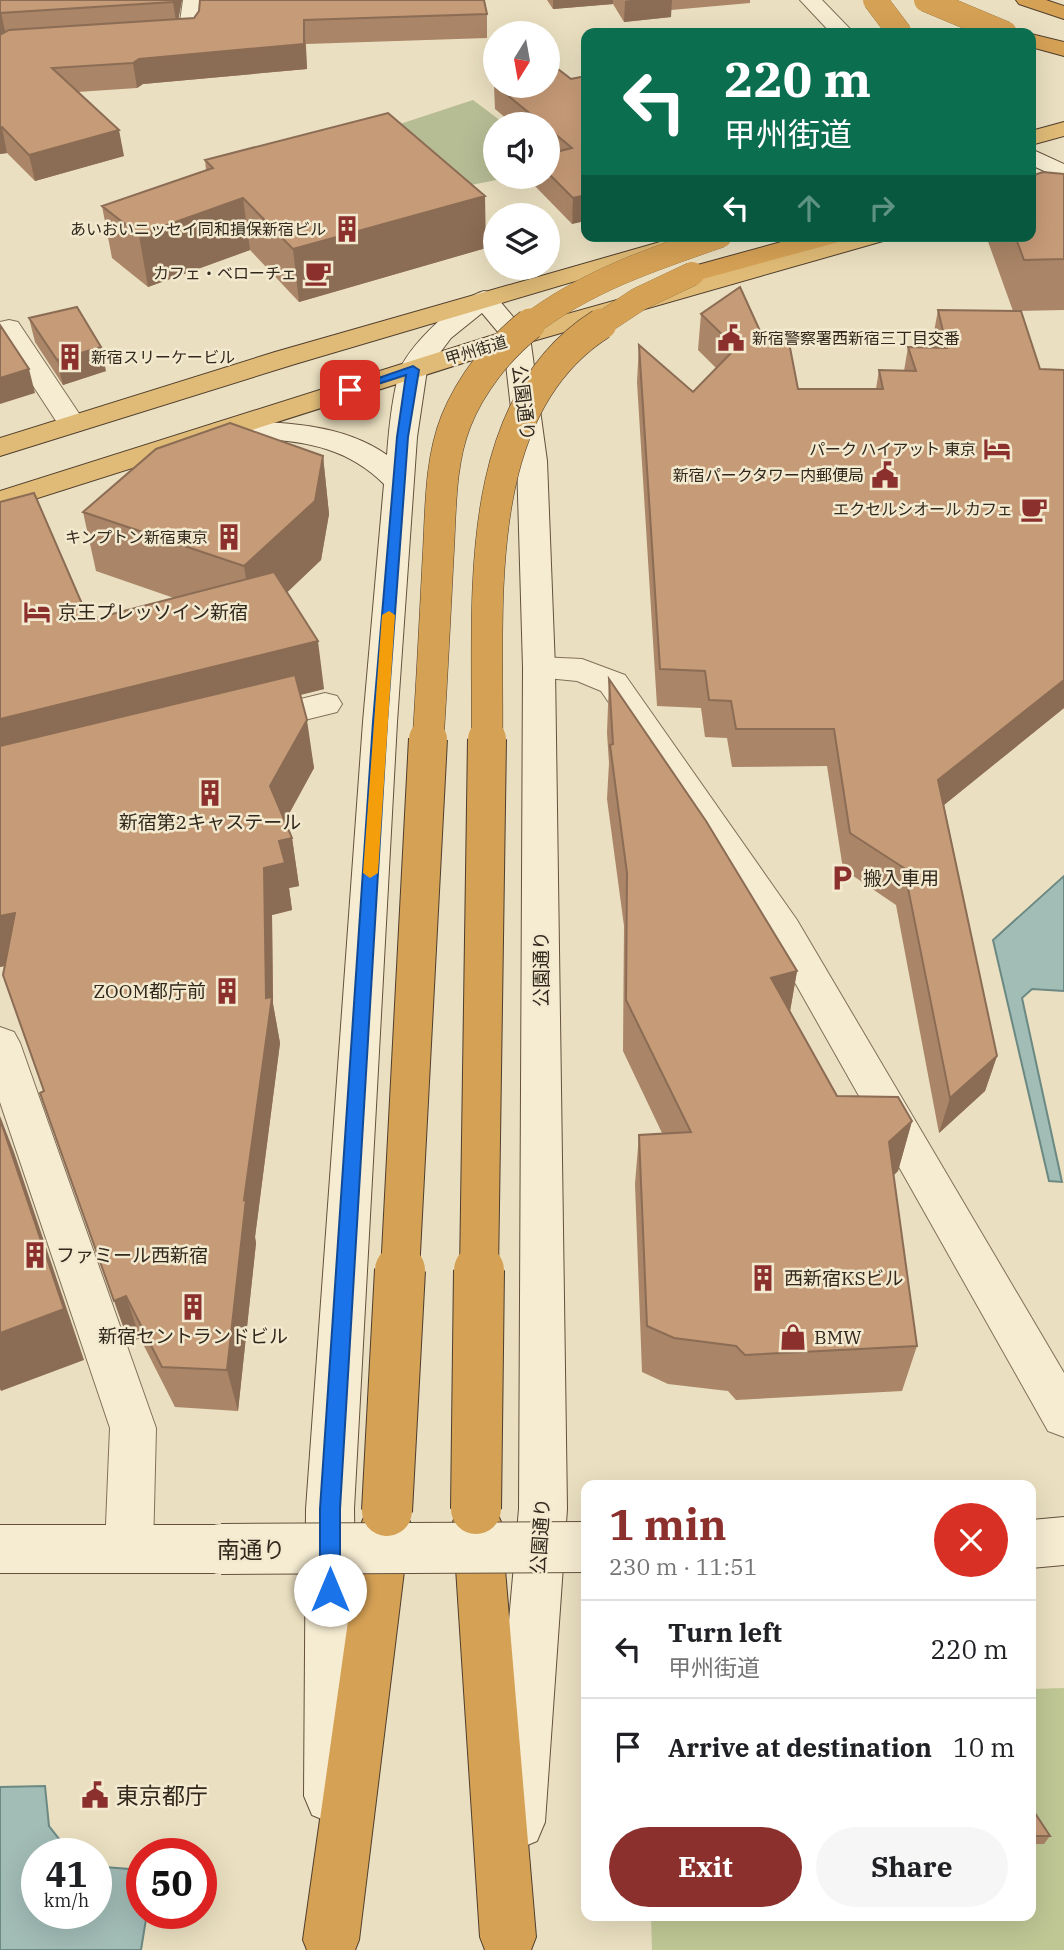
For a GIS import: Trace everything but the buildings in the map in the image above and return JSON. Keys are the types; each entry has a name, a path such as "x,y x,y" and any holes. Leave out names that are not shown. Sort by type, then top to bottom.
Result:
{"highway":[{"path":"875,0 896,28"},
{"path":"926,0 993,28"},
{"path":"942,0 969,28"},
{"path":"1026,0 1064,13"},
{"path":"1036,42 1064,49"},
{"path":"1036,137 1064,129"},
{"path":"0,447 679,242"},
{"path":"331,1945 387,1511 441,506 454,426 490,361 519,331 583,289 620,272 703,242"},
{"path":"508,1943 476,1509 489,579 498,488 506,451 533,391 585,336 615,313 651,292 692,274 784,242"},
{"path":"692,274 811,242"},
{"name":"甲州街道","path":"0,501 516,337 853,242"}],"main road":[{"path":"137,38 189,35 193,0"},
{"path":"810,0 838,28"},
{"path":"1036,162 1055,183"},
{"path":"331,1945 330,1509 380,722 399,482 413,370 441,332 484,299"},
{"name":"公園通り","path":"484,299 516,337 532,461 539,668 543,1509 508,1943"},
{"path":"9,328 72,424"},
{"path":"223,430 264,430 341,442 372,457 399,482"},
{"path":"539,668 582,670 613,683 784,930 1064,1416"},
{"path":"217,730 325,704"},
{"path":"0,1043 133,1428 129,1549"},
{"path":"1036,1544 1064,1541"},
{"name":"南通り","path":"0,1549 581,1547"}],"green space":[{"path":"473,100 489,112 483,112 483,183 456,188 400,124"},
{"path":"1064,1688 1064,1950 652,1950 651,1921 1036,1921 1036,1689"}],"water":[{"path":"1064,876 1064,991 1032,989 1022,998 1062,1182 1049,1181 993,940"},
{"path":"45,1786 49,1826 58,1838 21,1838 21,1929 112,1929 112,1868 126,1869 126,1929 144,1929 141,1950 0,1950 0,1787"}],"slow traffic":[{"path":"370,873 389,615"}],"place":[{"name":"あいおいニッセイ同和損保新宿ビル","path":"347,229"},
{"name":"カフェ・ベローチェ","path":"318,273"},
{"name":"新宿警察署西新宿三丁目交番","path":"731,338"},
{"name":"新宿スリーケービル","path":"70,357"},
{"name":"パーク ハイアット 東京","path":"997,449"},
{"name":"新宿パークタワー内郵便局","path":"885,475"},
{"name":"エクセルシオール カフェ","path":"1034,509"},
{"name":"キンプトン新宿東京","path":"229,537"},
{"name":"京王プレッソイン新宿","path":"37,612"},
{"name":"新宿第2キャステール","path":"210,793"},
{"name":"搬入車用","path":"842,878"},
{"name":"ZOOM都庁前","path":"227,991"},
{"name":"ファミール西新宿","path":"35,1255"},
{"name":"西新宿KSビル","path":"763,1278"},
{"name":"新宿セントランドビル","path":"193,1307"},
{"name":"BMW","path":"793,1337"},
{"name":"東京都庁","path":"95,1795"}],"route":[{"path":"330,1590 330,1509 380,722 402,437 413,370 350,390"}]}
